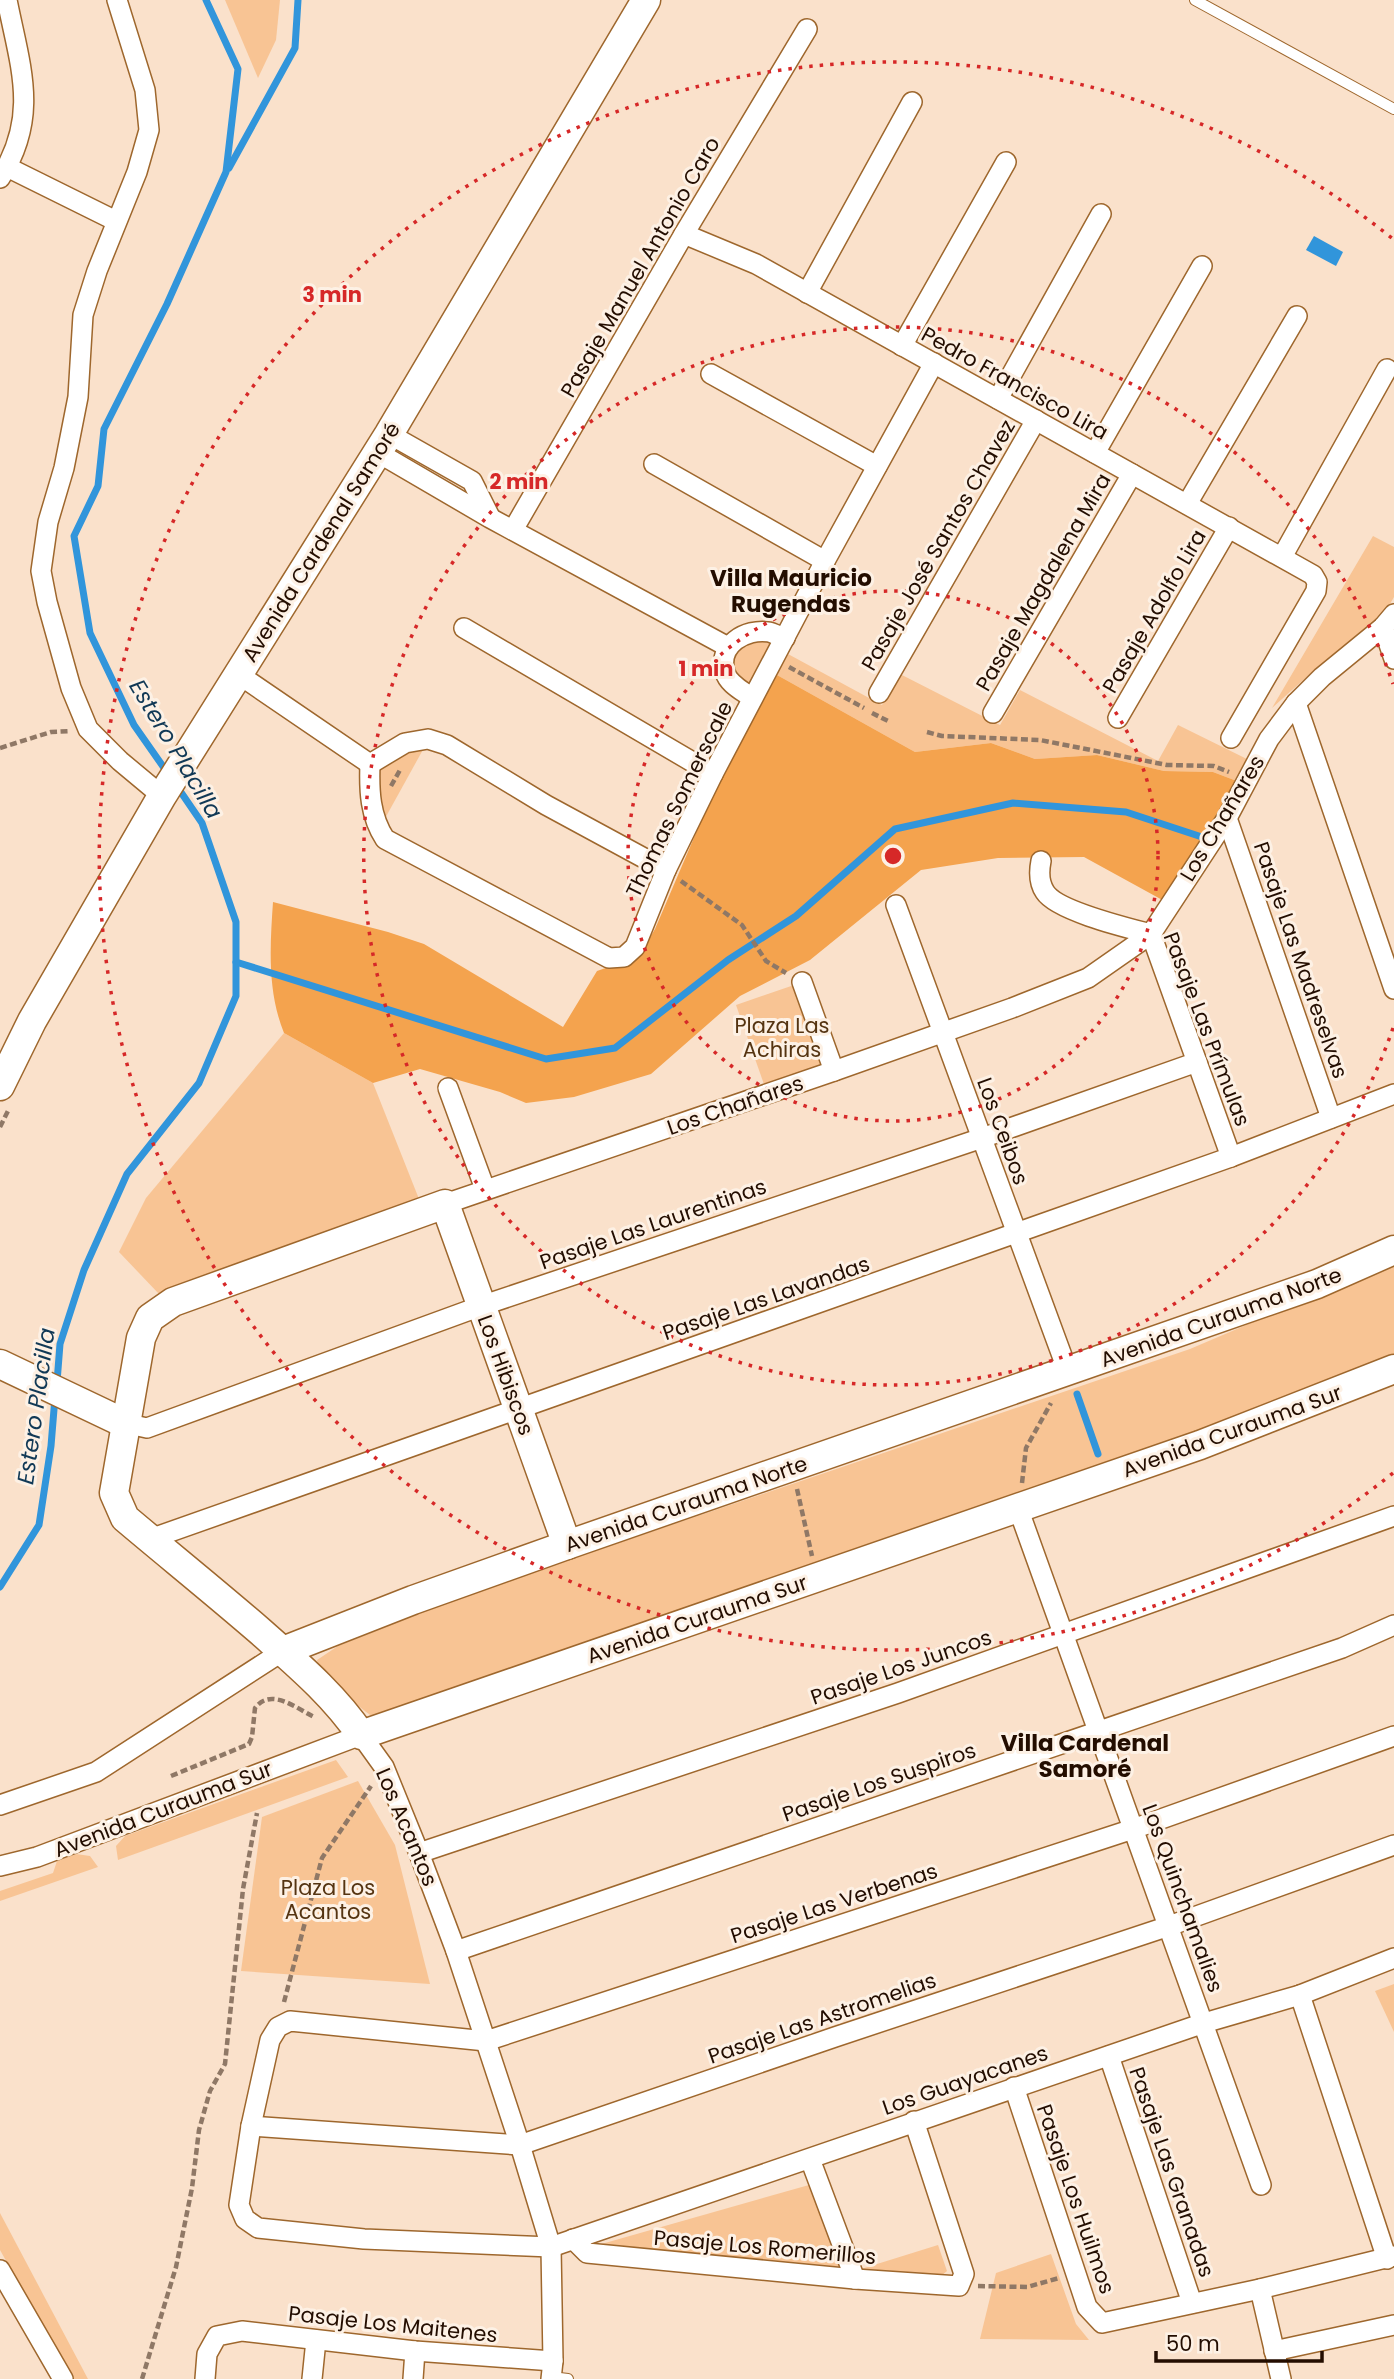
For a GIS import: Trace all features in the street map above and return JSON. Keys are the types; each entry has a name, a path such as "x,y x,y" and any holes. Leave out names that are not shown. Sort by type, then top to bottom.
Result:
{"street":[{"path":"7,0 22,68 25,103 20,136 3,172 116,221"},
{"path":"117,0 145,90 149,130 137,172 116,221 83,315 78,397 64,468 48,522 41,571 71,688 88,729 120,761 162,796"},
{"name":"Avenida Cardenal Samoré","path":"2,1075 162,796 383,443 646,0"},
{"name":"Pasaje Manuel Antonio Caro","path":"513,530 684,234 807,29"},
{"path":"807,293 912,102"},
{"path":"902,346 1006,162"},
{"path":"998,400 1101,214"},
{"name":"Pedro Francisco Lira","path":"684,234 756,264 1313,575 1317,582 1316,591 1231,738"},
{"path":"1095,453 1202,266"},
{"path":"1187,504 1297,316"},
{"name":"Thomas Somerscale","path":"374,816 385,839 609,958 624,957 635,947 666,870 752,698 934,363"},
{"path":"1282,557 1387,369"},
{"path":"711,374 877,466"},
{"name":"Pasaje José Santos Chavez","path":"880,693 1036,420"},
{"path":"383,443 472,481 491,518 728,647"},
{"path":"654,464 825,561"},
{"name":"Pasaje Magdalena Mira","path":"993,713 1132,474"},
{"name":"Pasaje Adolfo Lira","path":"1118,718 1229,527"},
{"path":"1388,620 1394,659"},
{"name":"Los Chañares","path":"124,1423 141,1338 150,1318 173,1302 485,1189 834,1071 1088,978 1151,934 1227,818 1269,739 1296,703 1388,620"},
{"path":"464,628 713,774"},
{"path":"752,698 734,685 725,673 724,659 728,647 738,637 753,632 769,632 785,639"},
{"path":"238,674 370,764"},
{"path":"1296,703 1394,989"},
{"path":"370,764 405,743 428,739 447,745 546,804 666,870"},
{"path":"370,764 369,797 374,816"},
{"name":"Pasaje Las Madreselvas","path":"1227,818 1331,1118"},
{"name":"Pasaje Las Prímulas","path":"1041,861 1039,874 1045,893 1061,905 1105,922 1151,934 1231,1157"},
{"name":"Los Ceibos","path":"896,905 1068,1372"},
{"path":"802,982 834,1071"},
{"name":"Pasaje Las Laurentinas","path":"124,1423 147,1428 481,1306 982,1138 1197,1062"},
{"path":"448,1088 485,1189"},
{"name":"Pasaje Las Lavandas","path":"150,1539 1231,1157 1394,1094"},
{"name":"Los Hibiscos","path":"445,1205 567,1545"},
{"name":"Avenida Curauma Norte","path":"0,1805 96,1772 282,1651 413,1600 567,1545 1317,1284 1394,1250"},
{"path":"0,1364 124,1423"},
{"name":"Avenida Curauma Sur","path":"0,1866 37,1857 361,1735 1264,1422 1394,1369"},
{"name":"Los Acantos","path":"124,1423 114,1493 125,1518 328,1693 346,1713 384,1768 456,1951 551,2246 556,2374"},
{"name":"Los Quinchamalies","path":"1018,1508 1261,2185"},
{"name":"Pasaje Los Juncos","path":"419,1853 898,1693 1394,1516"},
{"name":"Pasaje Los Suspiros","path":"456,1951 1342,1648 1394,1625"},
{"name":"Pasaje Las Verbenas","path":"278,2027 290,2021 486,2041 1133,1829 1394,1735"},
{"name":"Pasaje Las Astromelias","path":"251,2126 520,2145 1169,1926 1394,1844"},
{"name":"Los Guayacanes","path":"551,2246 1204,2023 1300,1995 1394,1958"},
{"path":"1192,2303 1390,2258 1300,1995"},
{"path":"278,2027 270,2040 251,2126 239,2205 245,2219 258,2228 364,2239 551,2246"},
{"name":"Pasaje Las Granadas","path":"1109,2056 1192,2303"},
{"name":"Pasaje Los Huilmos","path":"1014,2087 1087,2307 1102,2323 1192,2303"},
{"path":"914,2121 964,2274 959,2286"},
{"path":"810,2158 855,2279"},
{"name":"Pasaje Los Romerillos","path":"573,2239 587,2253 855,2279 959,2286"},
{"path":"0,2271 63,2379"},
{"path":"1260,2289 1281,2379"},
{"path":"1274,2350 1394,2325"},
{"name":"Pasaje Los Maitenes","path":"205,2379 207,2354 217,2336 242,2331 415,2351 556,2374"},
{"path":"312,2379 316,2340"},
{"path":"413,2379 415,2351"}],"lane":[{"path":"1195,0 1394,109"}],"path":[{"path":"774,659 890,722"},
{"path":"0,748 51,732 88,729"},
{"path":"927,732 942,736 1040,740 1167,765 1214,766 1247,779"},
{"path":"374,816 416,741"},
{"path":"666,870 742,925 766,961"},
{"path":"1018,1508 1026,1448 1068,1372"},
{"path":"792,1467 817,1577"},
{"path":"171,1776 249,1744 255,1708 263,1699 281,1700 321,1720"},
{"path":"278,2027 322,1857 384,1768"},
{"path":"142,2379 176,2267 192,2188 199,2130 211,2091 225,2064 243,1889 257,1813"},
{"path":"959,2286 1027,2287 1075,2273"}],"green space":[{"path":"225,0 280,0 276,40 258,78"},
{"path":"1373,536 1394,547 1394,597 1382,618 1372,629 1321,664 1272,708"},
{"path":"738,637 785,638 752,698 734,685 728,647"},
{"path":"788,654 882,705 900,674 1000,725 1020,690 1158,761 1178,725 1253,762 1242,783 1213,772 1164,771 1097,755 1035,759 991,743 915,752 777,675"},
{"path":"425,746 383,822 372,786 382,762"},
{"name":"Plaza Las Achiras","path":"797,984 827,1069 766,1090 736,1005"},
{"path":"284,1033 373,1083 419,1199 159,1294 119,1252 146,1198"},
{"path":"1394,1262 1394,1356 1237,1418 375,1718 332,1684 320,1670 317,1660 338,1646 468,1594 1190,1349"},
{"path":"336,1760 348,1777 118,1860 116,1846 125,1836"},
{"name":"Plaza Los Acantos","path":"358,1781 395,1845 430,1984 241,1971 262,1817"},
{"path":"76,1854 90,1856 98,1867 0,1901 0,1891 53,1873 57,1861"},
{"path":"1394,1984 1394,2032 1375,1991"},
{"path":"809,2185 841,2267 598,2245"},
{"path":"0,2213 88,2379 73,2379 0,2250"},
{"path":"938,2245 947,2271 941,2276 861,2269"},
{"path":"1051,2254 1076,2324 1089,2340 980,2339 996,2273"}],"shaded area":[{"path":"777,675 915,752 991,743 1035,759 1097,755 1164,771 1213,772 1242,783 1166,902 1084,857 998,858 921,870 810,960 740,996 651,1074 574,1097 526,1103 500,1092 420,1069 373,1083 284,1033 272,985 273,902 424,944 563,1027 597,971 626,961 643,949 655,929 719,779"}],"water":[{"path":"1314,236 1343,252 1336,266 1306,250"}],"waterway":[{"name":"Estero Placilla","path":"169,775 134,725 90,633 74,536 98,486 104,429 167,304 226,172 238,69 206,0"},
{"path":"229,168 295,48 298,0"},
{"name":"Estero Placilla","path":"57,1382 60,1344 84,1270 127,1174 199,1083 236,996 236,922 202,823 176,785"},
{"path":"236,962 546,1059 615,1048 728,960 796,916 895,829 1013,803 1126,812 1208,839"},
{"path":"1077,1394 1098,1454"},
{"name":"Estero Placilla","path":"0,1587 39,1525 51,1446 55,1397"}],"district":[{"name":"Villa Mauricio Rugendas","path":"791,591"},
{"name":"Villa Cardenal Samoré","path":"1085,1756"}]}
